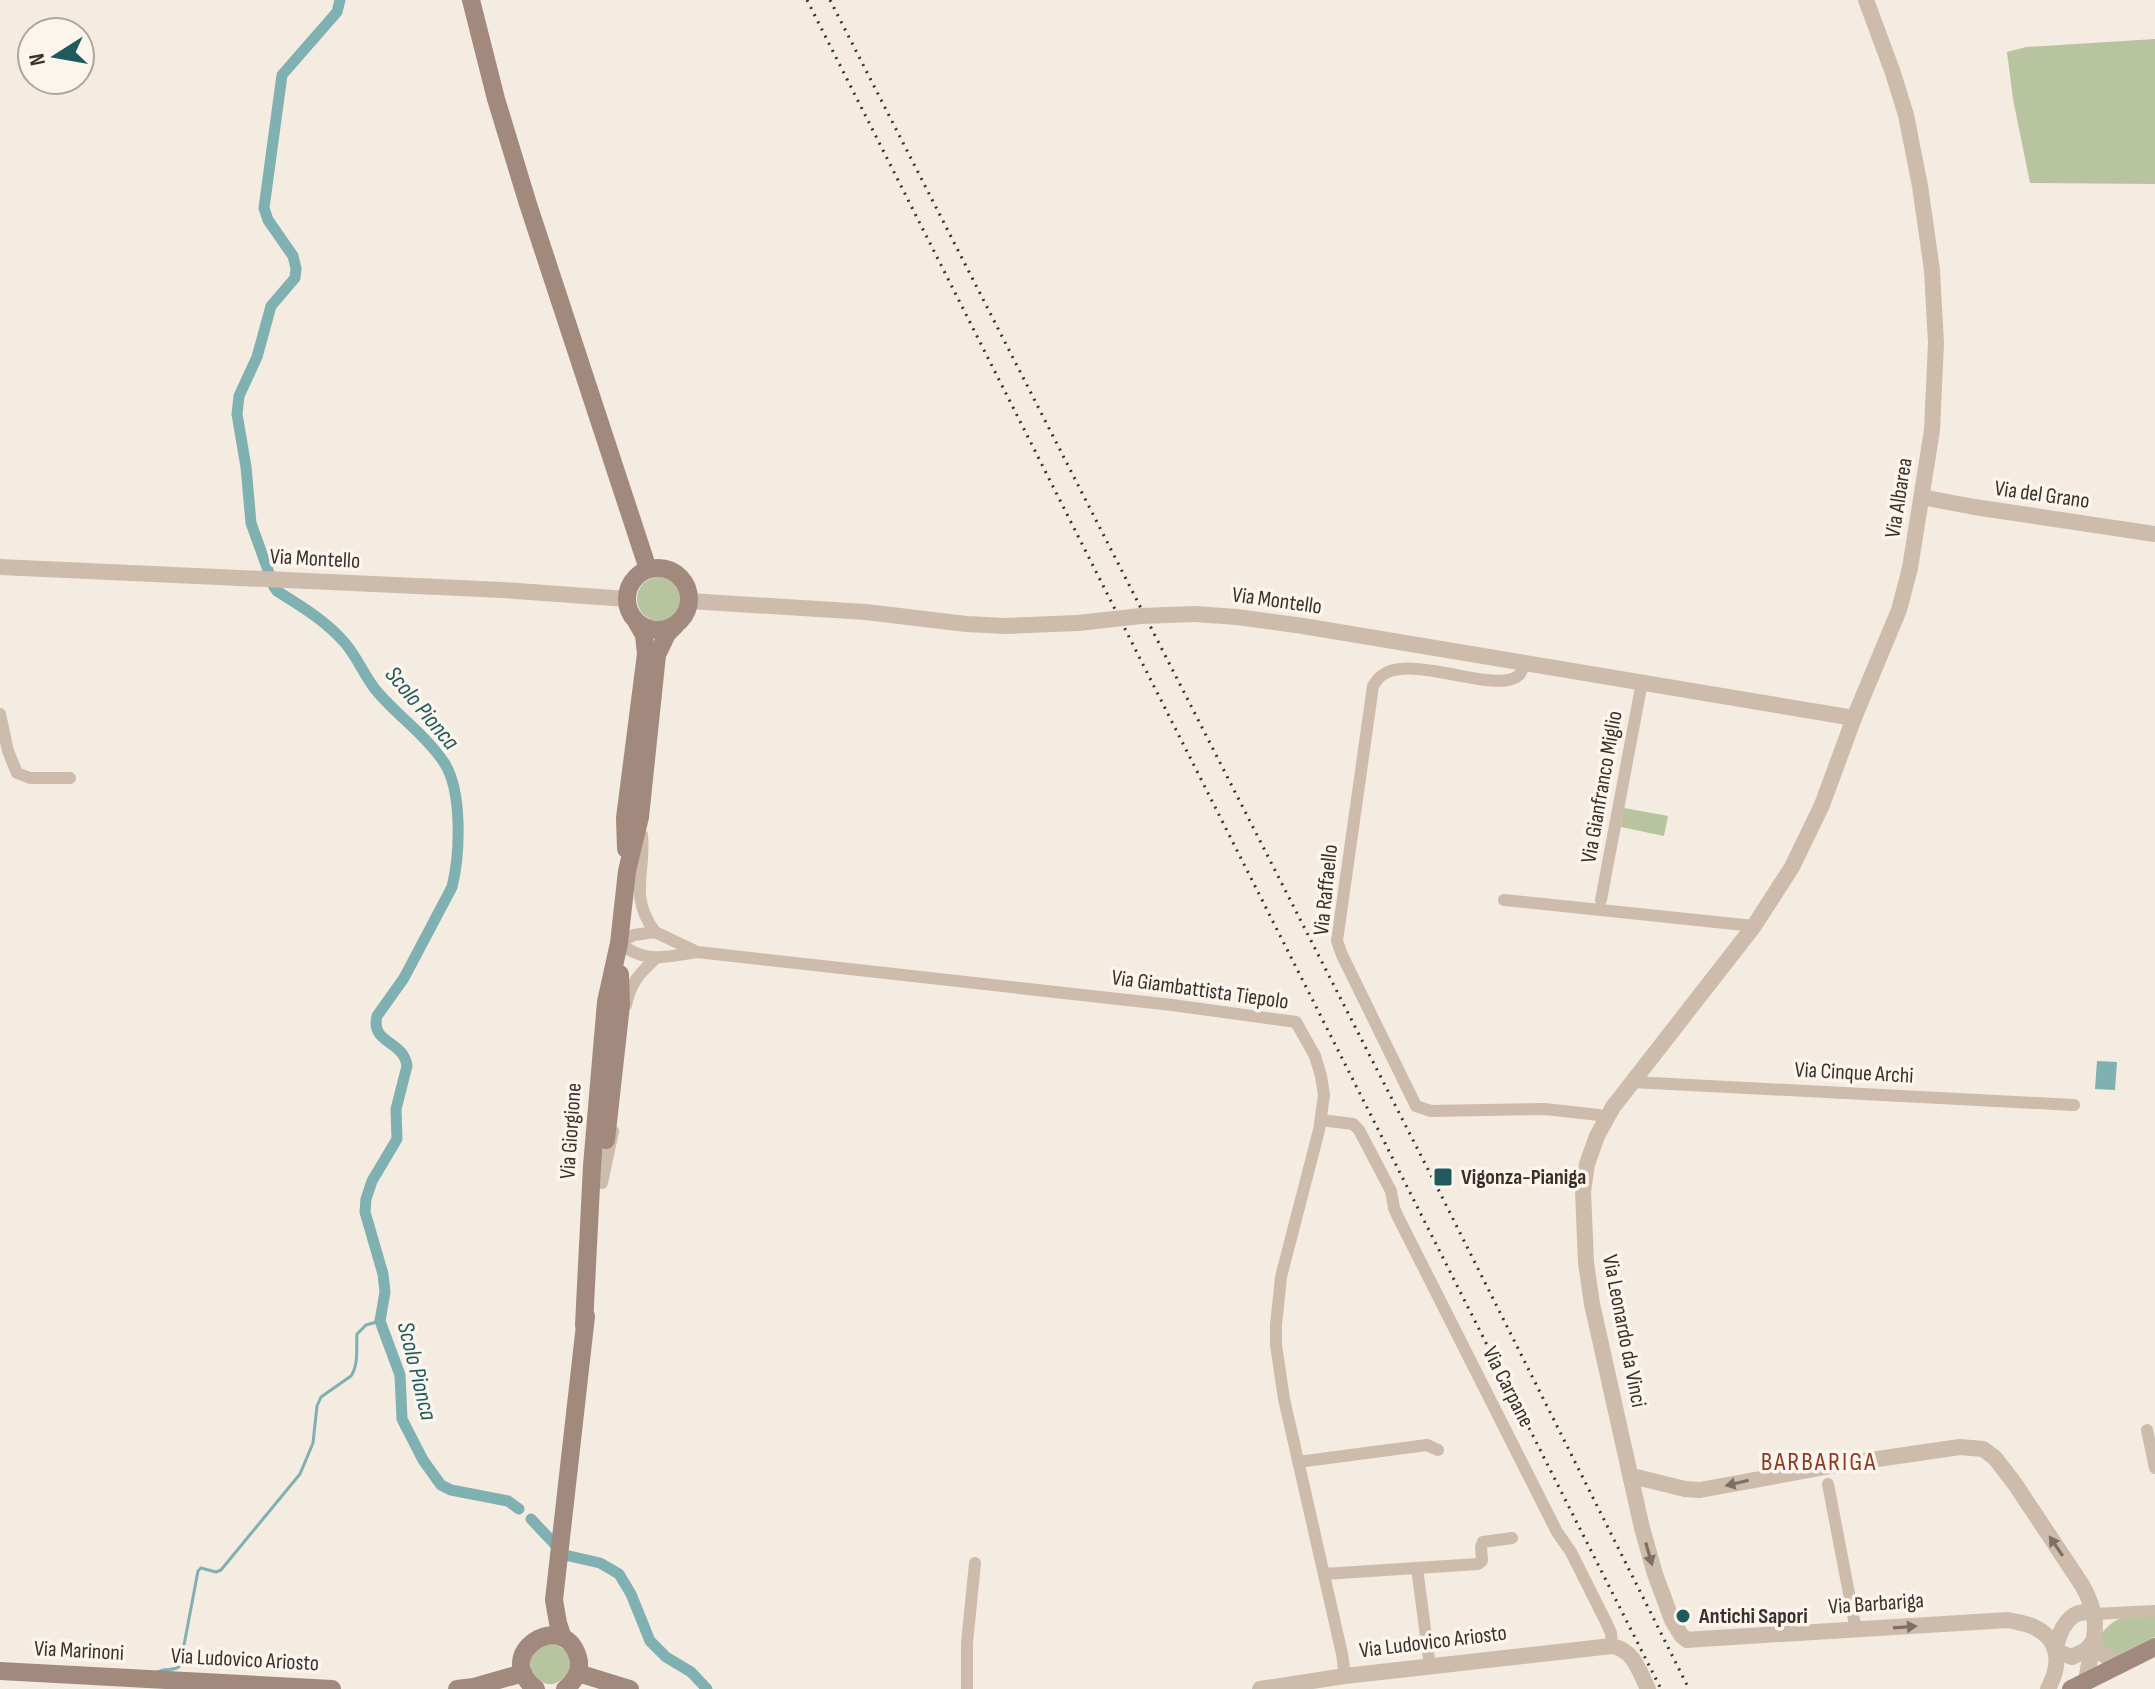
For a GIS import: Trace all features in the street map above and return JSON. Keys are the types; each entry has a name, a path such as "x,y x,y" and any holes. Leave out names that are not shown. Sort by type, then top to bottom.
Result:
{"main road":[{"path":"471,0 528,204 648,569"},
{"path":"662,568 680,576 687,588 687,612 676,625 665,630 653,630 637,623 628,609 627,599 633,580 648,569 662,568"},
{"name":"Via Giorgione","path":"627,871 625,818 646,654 644,635 637,623"},
{"name":"Via Giorgione","path":"584,1325 606,1002 619,943 627,871 640,817 657,655 667,634 676,625"},
{"name":"Via Giorgione","path":"523,1673 523,1654 547,1620 554,1600 584,1325 596,1249 621,1005 619,943"},
{"name":"Via Giorgione","path":"554,1600 563,1638 572,1644 577,1653 578,1673"},
{"path":"535,1639 554,1635 563,1638"},
{"path":"2078,1686 2155,1647"},
{"name":"Via Marinoni","path":"0,1671 155,1679"},
{"path":"457,1689 523,1673 536,1689"},
{"path":"565,1689 578,1673 630,1689"},
{"name":"Via Ludovico Ariosto","path":"155,1679 332,1689"}],"street":[{"name":"Via Albarea","path":"1722,967 1754,926 1792,867 1822,805 1899,610 1910,568 1922,497 1934,405 1936,343 1932,270 1906,115 1866,0"},
{"name":"Via del Grano","path":"1922,497 2155,534"},
{"name":"Via Montello","path":"0,567 561,593 627,599"},
{"name":"Via Montello","path":"689,601 866,612 992,626 1195,614 1291,624 1854,718"},
{"name":"Via Raffaello","path":"1525,664 1519,675 1503,682 1402,669 1381,676 1373,686 1337,941 1416,1106 1431,1111 1545,1109 1606,1118"},
{"name":"Via Gianfranco Miglio","path":"1601,900 1642,682"},
{"path":"0,714 8,751 17,773 30,778 70,778"},
{"path":"619,943 634,935 655,932 646,920 638,886 643,841 640,817"},
{"path":"1504,900 1754,926"},
{"name":"Via Giambattista Tiepolo","path":"655,932 697,952"},
{"path":"619,943 640,956 656,958"},
{"name":"Via Giambattista Tiepolo","path":"656,958 697,952 1172,1005 1296,1022 1315,1056 1324,1095 1321,1120 1281,1277 1276,1325 1279,1369 1345,1676"},
{"name":"Via Giorgione","path":"602,1183 611,1145 630,987 641,971 656,958"},
{"name":"Via Leonardo da Vinci","path":"1687,1640 1672,1620 1655,1574 1631,1478 1592,1304 1583,1191 1587,1164 1606,1118 1722,967"},
{"name":"Via Cinque Archi","path":"1633,1082 2074,1105"},
{"name":"Via Carpane","path":"1321,1120 1353,1124 1359,1130 1391,1191 1398,1217 1557,1532 1571,1552 1606,1622 1612,1646 1623,1649 1632,1657 1648,1689"},
{"path":"2147,1430 2155,1468"},
{"path":"1298,1462 1427,1445 1438,1450"},
{"path":"1631,1478 1700,1490 1836,1465 1960,1447 1983,1449 1995,1458 2015,1484 2082,1585 2094,1614 2092,1643 2078,1686"},
{"path":"1828,1484 1856,1630"},
{"path":"1324,1574 1480,1564 1483,1542 1512,1538"},
{"path":"967,1689 967,1643 975,1563"},
{"path":"1417,1568 1430,1667"},
{"path":"2048,1689 2054,1678 2059,1633 2066,1622 2086,1611 2094,1614 2155,1611"},
{"name":"Via Barbariga","path":"1687,1640 2008,1620 2037,1629 2078,1686"},
{"path":"2057,1655 2072,1657 2092,1643"},
{"path":"2092,1643 2107,1658 2127,1661"},
{"name":"Via Ludovico Ariosto","path":"1260,1689 1345,1676 1612,1646"}],"green space":[{"path":"2155,39 2155,184 2030,183 2007,52 2026,47"},
{"path":"659,577 675,583 681,599 675,615 659,621 643,615 637,599 643,583"},
{"path":"1624,808 1668,816 1664,836 1621,827"},
{"path":"2155,1615 2155,1637 2119,1655 2103,1649 2100,1636 2112,1623 2130,1616"},
{"path":"549,1641 569,1652 572,1670 553,1684 531,1676 530,1653"}],"water":[{"path":"2097,1061 2117,1062 2115,1090 2095,1089"}],"waterway":[{"name":"Scolo Pionca","path":"340,0 337,12 282,75 264,208 268,220 293,256 295,278 271,306 257,357 239,396 237,414 251,523 274,587 338,635 375,689 443,761 454,788 458,840 452,887 404,978 377,1016 378,1032 400,1051 407,1066 396,1109 397,1139 372,1181 365,1212 383,1274 385,1292 380,1321 400,1375 402,1419 423,1460 441,1485 451,1490 508,1501 519,1509"},
{"path":"158,1672 180,1666 198,1571 201,1568 216,1572 221,1570 300,1474 313,1443 321,1397 351,1376 356,1361 357,1334 366,1325 380,1321"},
{"name":"Scolo Pionca","path":"531,1519 565,1555 600,1563 619,1574 631,1594 650,1641 666,1657 691,1672 707,1689"}],"railway":[{"path":"807,0 1661,1689"},
{"path":"830,0 1437,1187 1689,1689"}],"place":[{"name":"Vigonza-Pianiga","path":"1443,1177"},
{"name":"Antichi Sapori","path":"1683,1616"}],"district":[{"name":"BARBARIGA","path":"1819,1462"}]}
